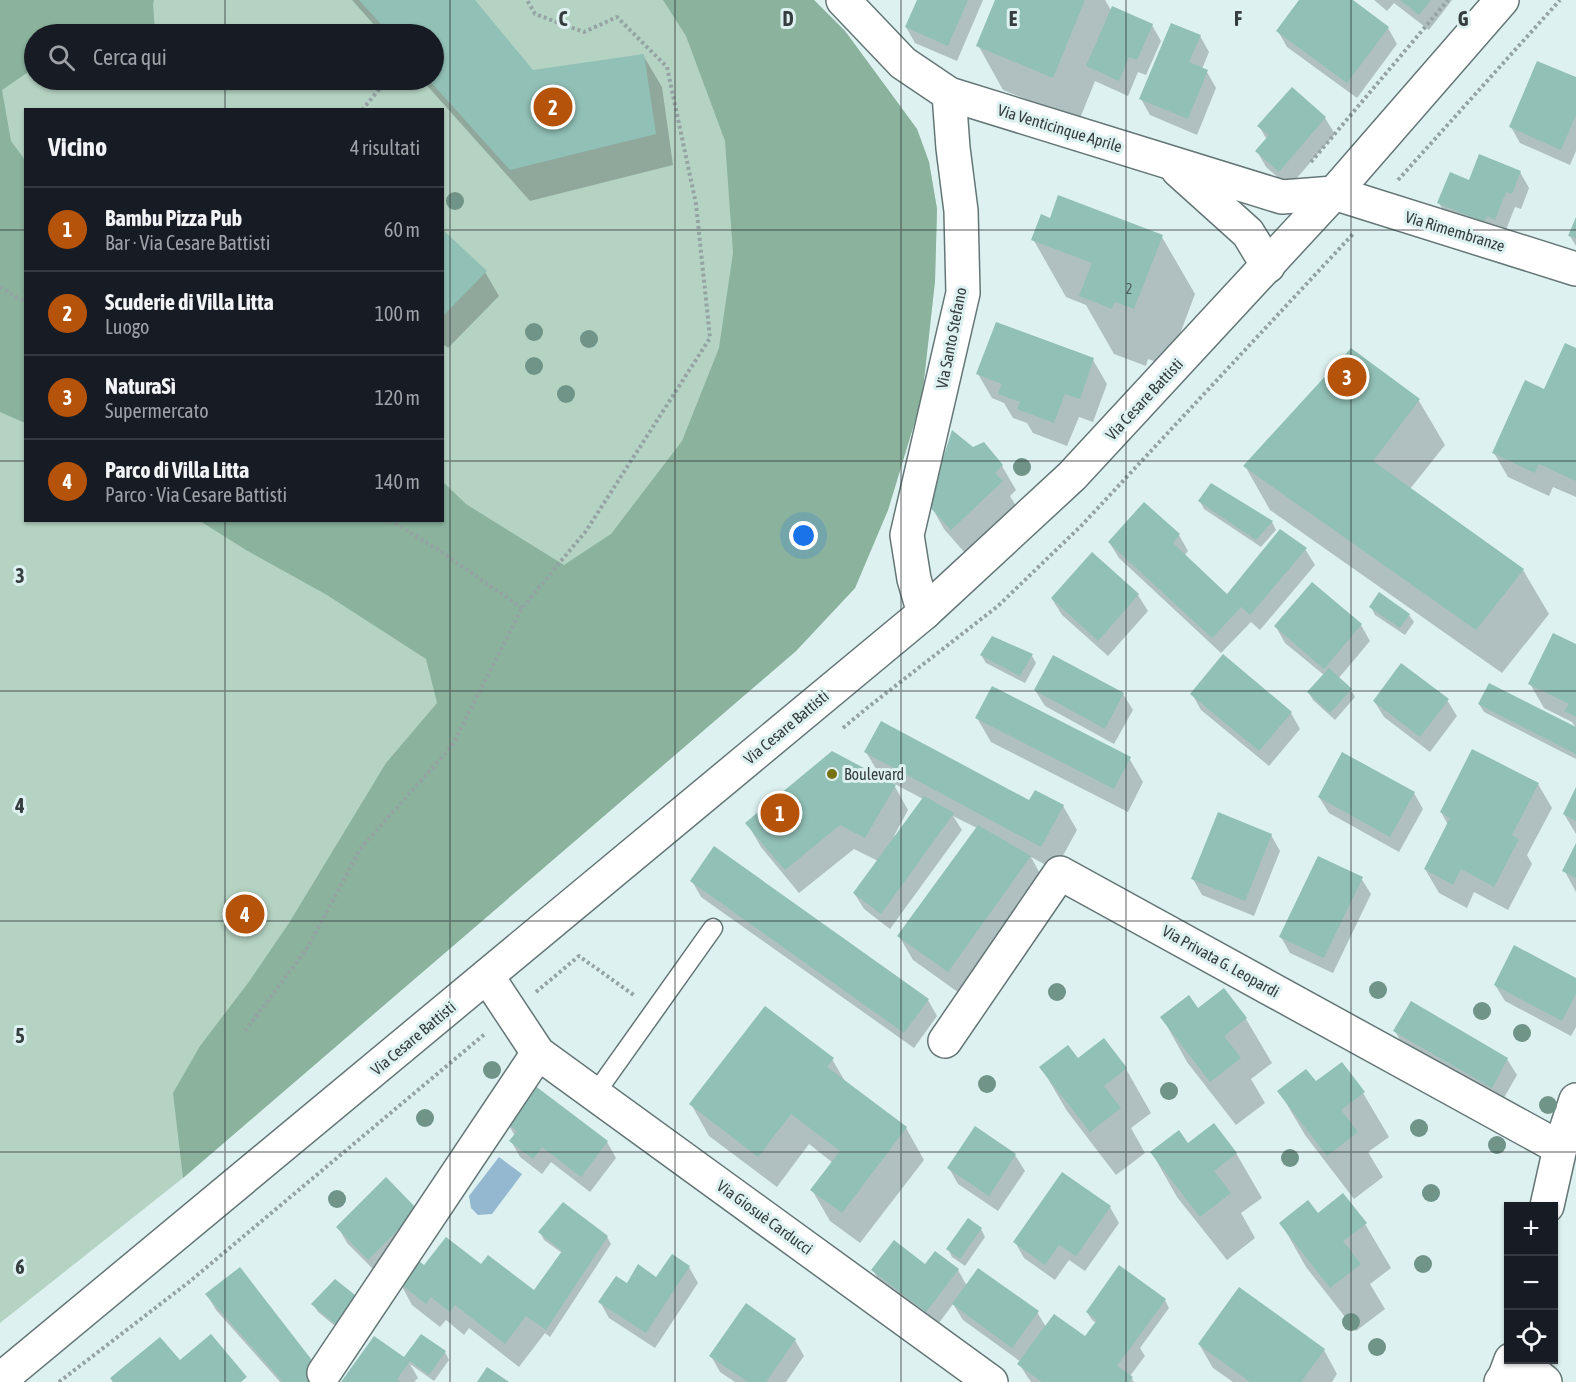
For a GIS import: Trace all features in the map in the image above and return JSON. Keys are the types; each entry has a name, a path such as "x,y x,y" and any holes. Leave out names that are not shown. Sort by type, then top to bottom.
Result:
{"street":[{"path":"843,0 903,63 950,94"},
{"name":"Via Cesare Battisti","path":"0,1380 924,613 1072,476 1334,193 1502,0"},
{"name":"Via Venticinque Aprile","path":"950,94 1282,196 1334,193"},
{"name":"Via Santo Stefano","path":"924,613 914,579 908,536 963,293 961,211 953,148 950,94"},
{"name":"Via Venticinque Aprile","path":"1170,162 1248,233 1268,266"},
{"name":"Via Rimembranze","path":"1334,193 1576,269"},
{"name":"Via Privata G. Leopardi","path":"945,1041 1060,873 1560,1148"},
{"name":"Via Giosuè Carducci","path":"487,976 538,1053 991,1382"},
{"path":"324,1373 538,1053"},
{"path":"1548,1202 1560,1148 1576,1100"},
{"path":"1501,1382 1509,1364"},
{"path":"1524,1364 1545,1382"}],"lane":[{"path":"595,1094 713,928"}],"path":[{"path":"245,1031 308,947 360,849 452,746 522,608 586,531 710,338 696,204 667,67 617,17 584,32 536,14 527,0"},
{"path":"1282,196 1448,0"},
{"path":"364,108 379,90"},
{"path":"0,287 24,302"},
{"path":"393,522 440,551 522,608"},
{"path":"59,1382 189,1282 579,956 655,1010"}],"green space":[{"path":"0,0 814,0 845,31 917,129 929,162 937,209 935,281 922,398 888,510 855,588 796,651 183,1178 0,1323"},
{"path":"0,0 154,0 154,24 24,24 24,75 2,90 11,141 24,159 24,423 0,412"},
{"path":"663,0 814,0 845,31 917,129 929,162 937,209 935,281 922,398 888,510 855,588 796,651 183,1178 173,1093 200,1046 248,983 289,923 386,763 437,703 426,659 327,595 246,550 202,522 444,522 444,483 466,504 564,565 611,534 682,441 719,348 733,253 725,141 686,36"}],"water":[{"path":"499,1157 522,1174 492,1214 478,1215 471,1208 469,1196"}],"building":[{"path":"359,0 475,0 533,70 644,54 656,134 510,170 438,90 444,90 444,24 381,24"},
{"path":"917,0 968,0 948,46 905,27"},
{"path":"995,0 1085,0 1053,78 976,46"},
{"path":"1299,0 1353,0 1389,27 1347,83 1276,31"},
{"path":"1400,0 1431,0 1419,15"},
{"path":"1112,6 1153,24 1137,60 1129,57 1119,81 1086,66"},
{"path":"1171,23 1201,35 1189,62 1208,70 1188,119 1139,99"},
{"path":"1537,61 1576,77 1576,115 1561,150 1509,127"},
{"path":"1292,87 1326,117 1279,172 1255,151 1269,135 1257,126"},
{"path":"1479,154 1521,171 1512,194 1506,192 1495,220 1487,216 1484,222 1437,203 1450,172 1469,180"},
{"path":"1058,195 1163,235 1134,309 1115,302 1112,309 1079,296 1092,263 1031,240 1041,214 1050,218"},
{"path":"1576,217 1576,238 1568,236"},
{"path":"444,231 487,271 444,315"},
{"path":"996,322 1094,358 1080,399 1065,394 1054,423 1017,409 1020,402 998,394 1002,384 976,374"},
{"path":"1565,343 1576,348 1576,481 1539,464 1535,473 1492,453 1525,380 1544,389"},
{"path":"1351,348 1420,399 1373,461 1524,569 1476,630 1243,466"},
{"path":"952,430 973,447 984,442 1003,465 995,473 1003,481 951,530 928,505"},
{"path":"1211,483 1273,521 1256,540 1198,501"},
{"path":"1144,502 1180,534 1173,543 1227,594 1280,529 1307,548 1250,615 1241,607 1212,638 1108,542"},
{"path":"1092,552 1139,594 1098,641 1051,598"},
{"path":"1312,582 1362,624 1324,669 1274,626"},
{"path":"1379,592 1410,614 1400,628 1369,607"},
{"path":"1553,633 1576,644 1576,717 1564,711 1569,704 1528,684"},
{"path":"992,636 1033,654 1020,676 980,655"},
{"path":"1223,654 1292,712 1259,751 1190,694"},
{"path":"1053,655 1124,693 1105,729 1034,690"},
{"path":"1401,663 1449,699 1420,737 1373,701"},
{"path":"1329,668 1352,689 1330,713 1307,692"},
{"path":"1489,683 1576,727 1576,754 1478,704"},
{"path":"992,686 1131,757 1114,789 975,718"},
{"path":"881,721 1029,800 1035,790 1064,805 1041,847 864,752"},
{"path":"1472,749 1539,783 1512,835 1519,839 1494,887 1461,869 1453,885 1424,869 1450,818 1440,812"},
{"path":"832,751 896,785 865,838 840,825 785,870 745,823"},
{"path":"1342,752 1415,792 1390,837 1318,797"},
{"path":"1576,787 1576,821 1563,814"},
{"path":"924,796 954,813 881,914 853,893"},
{"path":"1218,812 1272,834 1245,901 1191,879"},
{"path":"978,825 1031,856 948,972 897,936"},
{"path":"1576,843 1576,878 1562,871"},
{"path":"714,846 929,999 904,1033 690,881"},
{"path":"1318,856 1363,877 1324,958 1279,937"},
{"path":"1514,945 1576,978 1576,994 1562,1021 1494,985"},
{"path":"1224,988 1247,1018 1224,1036 1241,1058 1210,1082 1160,1017 1189,995 1198,1008"},
{"path":"1411,1001 1508,1058 1492,1088 1393,1031"},
{"path":"765,1006 834,1058 827,1067 907,1127 842,1213 810,1190 840,1151 791,1114 758,1157 689,1104"},
{"path":"1104,1038 1127,1068 1104,1086 1121,1108 1090,1132 1039,1067 1068,1045 1078,1058"},
{"path":"1342,1062 1365,1092 1341,1110 1358,1132 1327,1156 1277,1091 1306,1069 1316,1081"},
{"path":"534,1085 608,1141 581,1177 542,1147 533,1159 509,1141 517,1131 505,1122"},
{"path":"1214,1123 1237,1153 1214,1171 1231,1193 1200,1217 1150,1152 1179,1130 1188,1143"},
{"path":"975,1126 1016,1154 989,1196 947,1168"},
{"path":"1062,1172 1111,1206 1076,1256 1059,1245 1045,1265 1013,1242"},
{"path":"386,1177 418,1210 368,1260 336,1227"},
{"path":"1343,1193 1367,1223 1343,1241 1361,1264 1330,1288 1279,1223 1308,1200 1318,1213"},
{"path":"563,1202 608,1236 546,1330 526,1316 505,1344 455,1305 450,1312 431,1297 426,1304 397,1281 415,1258 424,1265 446,1237 481,1264 488,1255 534,1290 562,1251 538,1232"},
{"path":"968,1218 982,1228 960,1259 946,1249"},
{"path":"894,1240 925,1264 935,1251 959,1269 926,1312 871,1270"},
{"path":"672,1254 690,1266 646,1333 598,1302 616,1276 627,1283 638,1264 656,1277"},
{"path":"1119,1265 1166,1299 1117,1366 1133,1377 1129,1382 1042,1382 1017,1364 1054,1314 1085,1336 1097,1320 1086,1312"},
{"path":"240,1267 318,1368 310,1382 283,1382 205,1294"},
{"path":"978,1268 1039,1311 1012,1348 952,1304"},
{"path":"335,1279 360,1299 336,1325 311,1304"},
{"path":"1239,1287 1325,1349 1301,1382 1250,1382 1198,1344"},
{"path":"746,1303 796,1339 766,1382 748,1382 709,1356"},
{"path":"211,1334 247,1377 241,1382 113,1382 110,1378 160,1337 180,1360"},
{"path":"421,1334 446,1351 429,1375 410,1361 397,1379 401,1382 341,1382 374,1336 404,1357"},
{"path":"487,1367 509,1382 477,1382"}],"place":[{"name":"Scuderie di Villa Litta","path":"553,107"},
{"name":"NaturaSì","path":"1347,377"},
{"name":"Boulevard","path":"832,774"},
{"name":"Bambu Pizza Pub","path":"780,813"},
{"name":"Parco di Villa Litta","path":"245,914"}]}
